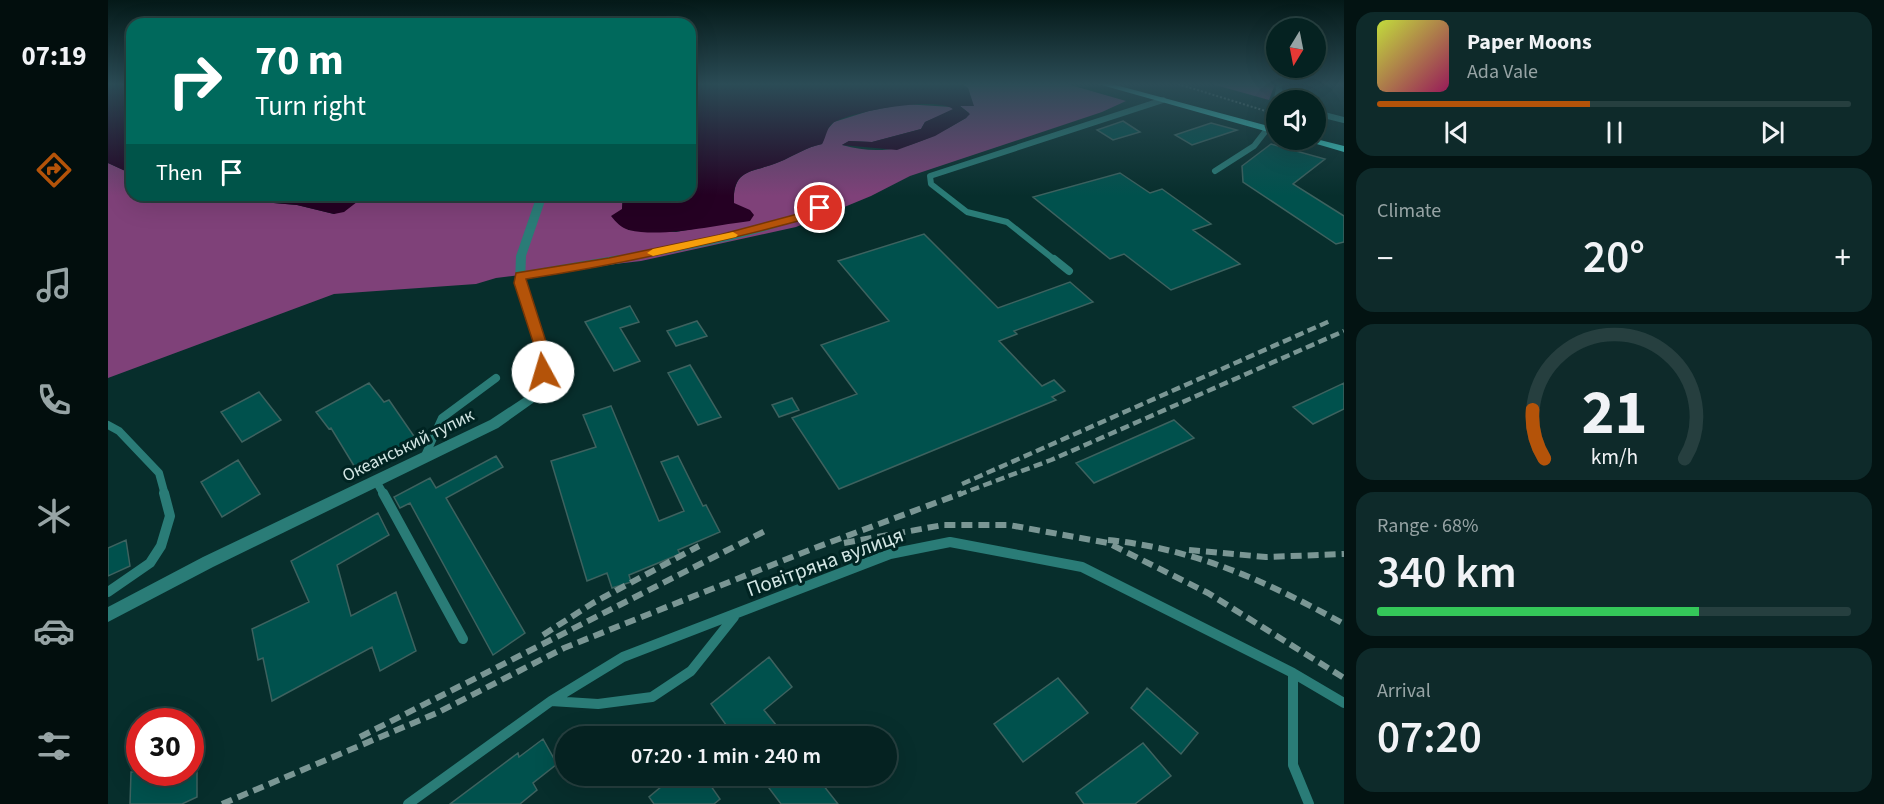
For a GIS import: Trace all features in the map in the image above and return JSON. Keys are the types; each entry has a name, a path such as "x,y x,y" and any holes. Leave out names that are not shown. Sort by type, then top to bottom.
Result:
{"main road":[{"path":"1326,136 1344,141"},
{"path":"1326,144 1344,149"}],"street":[{"name":"Океанський тупик","path":"108,615 208,562 494,424 530,400 543,372 542,356 520,283 520,276 521,256 540,201"}],"lane":[{"path":"1069,271 1007,222 967,212 931,184 930,176 1100,122"},
{"path":"1215,171 1254,146 1266,132"},
{"path":"520,276 609,262 719,239 809,214 830,202"},
{"path":"424,458 442,418 496,378"},
{"path":"108,425 119,431 159,473 170,516 161,546 150,562 108,592"},
{"path":"376,481 463,639"},
{"name":"Повітряна вулиця","path":"408,804 551,701 623,657 890,554 950,542 1082,567 1293,673 1344,703"},
{"path":"551,701 598,704 652,698 691,671 734,616"},
{"path":"1293,673 1293,765 1309,804"}],"shaded area":[{"path":"108,122 126,122 126,171 108,163"},
{"path":"696,122 835,122 828,128 822,144 753,170 741,177 734,191 734,203 750,210 754,215 750,221 673,232 642,232 626,229 611,216 622,209 623,201 696,201"},
{"path":"834,122 926,122 921,129 872,142 849,141 842,145 860,149 892,149 922,141 959,122 1073,122 910,176 871,196 796,227 641,261 496,278 476,284 334,294 108,378 108,163 126,171 126,201 256,201 297,205 334,214 356,201 623,201 622,209 628,230 676,232 704,227 734,204 734,192 741,177 753,170 822,144 826,131"},
{"path":"925,122 960,122 935,136 897,150 842,145 849,141 872,142 921,129"},
{"path":"256,201 358,201 344,212 334,214 297,205"}],"building":[{"path":"1124,122 1140,132 1113,140 1097,130"},
{"path":"1211,123 1237,130 1192,145 1175,135"},
{"path":"1266,148 1266,150 1293,150 1325,159 1293,184 1344,216 1344,242 1336,244 1243,182 1242,166"},
{"path":"1120,173 1150,193 1162,189 1211,224 1193,230 1240,264 1171,290 1124,254 1110,259 1033,197"},
{"path":"924,234 998,308 1070,282 1093,302 1014,331 1017,334 999,341 1042,386 1054,380 1065,391 1052,397 1056,400 839,489 792,418 857,394 821,345 889,321 838,261"},
{"path":"630,306 639,322 620,328 640,361 614,371 585,322"},
{"path":"697,321 707,336 676,346 667,331"},
{"path":"690,365 721,417 698,425 668,373"},
{"path":"369,383 384,402 389,400 418,442 359,474 331,428 329,429 316,412"},
{"path":"1344,383 1344,409 1313,424 1293,407"},
{"path":"259,392 281,420 242,442 221,412"},
{"path":"792,398 799,410 779,417 772,405"},
{"path":"611,406 659,521 684,511 661,462 678,456 703,506 706,505 720,532 678,550 680,554 629,575 631,582 612,588 607,573 587,581 551,461 596,447 583,415"},
{"path":"1174,420 1194,438 1094,483 1076,463"},
{"path":"496,456 503,467 446,498 525,633 493,655 410,503 400,508 394,497 430,478 436,488"},
{"path":"238,460 260,494 222,517 201,482"},
{"path":"378,513 389,535 337,565 351,616 396,592 416,651 380,671 372,647 272,701 263,658 258,660 252,629 309,602 291,561"},
{"path":"126,540 130,566 108,576 108,548"},
{"path":"769,657 792,687 764,710 777,726 727,726 711,704"},
{"path":"1058,678 1088,713 1023,762 994,724"},
{"path":"1147,688 1198,733 1181,754 1131,708"},
{"path":"543,739 555,760 555,766 533,783 537,790 520,804 450,804 518,753 519,757"},
{"path":"1143,743 1171,776 1135,804 1084,804 1076,793"},
{"path":"131,786 197,786 197,797 182,804 130,804"},
{"path":"662,786 711,786 720,799 714,804 654,804 649,797"},
{"path":"768,786 824,786 838,804 781,804"}],"railway":[{"path":"962,484 1330,321"},
{"path":"958,495 1051,460 1344,331"},
{"path":"222,804 437,713 564,648 812,549 962,493"},
{"path":"844,543 943,525 1009,525 1108,543 1208,593 1344,678"},
{"path":"360,737 767,530"},
{"path":"1108,540 1140,544 1201,559 1259,581 1344,624"},
{"path":"543,635 593,603 699,546"},
{"path":"1189,550 1266,557 1344,554"}],"slow traffic":[{"path":"653,253 733,235"}],"route":[{"path":"543,372 542,348 520,283 520,276 609,262 719,239 809,214 820,208"}]}
